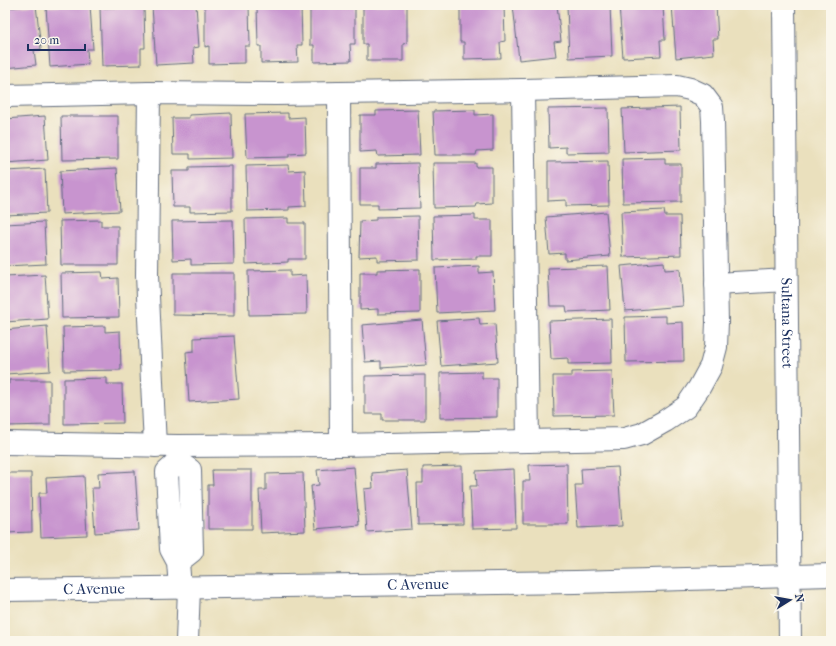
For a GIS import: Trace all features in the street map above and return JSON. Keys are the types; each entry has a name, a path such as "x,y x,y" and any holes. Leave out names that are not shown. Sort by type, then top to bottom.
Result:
{"street":[{"name":"Sultana Street","path":"784,5 790,641"},
{"path":"5,96 149,93 276,94 677,86 690,89 703,95 712,107 723,283 716,347 711,366 699,388 686,407 665,422 642,434 624,439 341,445 178,454 155,446 5,443"},
{"path":"523,90 528,441"},
{"path":"149,93 147,275 155,446"},
{"path":"339,93 341,445"},
{"path":"723,283 786,280"},
{"path":"178,454 190,470 192,551 178,562 184,588 187,641"},
{"name":"C Avenue","path":"5,590 576,582 831,576"}],"building":[{"path":"36,5 41,49 34,50 36,65 5,68 5,8"},
{"path":"90,5 93,49 87,49 88,64 50,67 46,7"},
{"path":"196,5 199,47 193,48 194,63 156,65 152,6"},
{"path":"205,5 249,5 250,46 245,46 245,63 209,64 209,46 205,47"},
{"path":"257,5 301,5 302,45 297,45 298,62 261,63 261,46 258,46"},
{"path":"310,5 355,5 355,44 350,44 351,61 314,62 314,45 310,45"},
{"path":"363,5 407,5 407,43 403,44 403,61 367,61 367,44 363,44"},
{"path":"460,5 504,5 505,41 500,42 501,58 464,59 464,42 460,42"},
{"path":"513,5 557,5 561,41 554,42 556,56 519,60"},
{"path":"567,5 610,5 612,56 569,58"},
{"path":"619,5 663,5 665,40 660,40 661,56 623,58"},
{"path":"672,5 716,5 718,39 713,39 714,54 676,58"},
{"path":"144,7 145,48 141,48 141,65 102,66 100,8"},
{"path":"680,107 681,150 624,152 622,109"},
{"path":"608,108 609,152 566,153 566,147 549,148 548,109"},
{"path":"418,110 420,155 378,156 377,151 360,152 360,115 376,115 376,111"},
{"path":"475,110 475,115 493,114 493,150 477,151 476,155 435,155 433,111"},
{"path":"231,113 232,158 190,159 190,154 173,154 172,118 189,118 189,115"},
{"path":"288,113 288,118 305,117 306,153 289,154 289,157 247,158 245,114"},
{"path":"45,116 48,160 5,163 5,119"},
{"path":"61,116 118,116 118,159 62,160"},
{"path":"665,158 665,164 681,164 681,202 623,203 622,159"},
{"path":"608,161 609,205 566,206 566,200 548,201 548,162"},
{"path":"418,163 420,208 378,209 378,204 360,204 360,168 376,168 376,164"},
{"path":"433,163 476,163 476,167 492,167 492,203 477,204 476,207 434,208"},
{"path":"288,165 289,171 305,170 306,206 289,207 289,210 247,211 246,166"},
{"path":"232,166 232,211 190,212 190,207 173,207 172,171 189,171 189,167"},
{"path":"117,168 120,211 62,214 60,171"},
{"path":"45,169 47,213 5,215 5,171"},
{"path":"664,210 665,216 680,216 681,255 623,257 621,212"},
{"path":"606,212 610,256 565,260 565,253 549,254 546,217"},
{"path":"475,215 475,220 492,220 492,256 476,256 476,259 434,260 433,216"},
{"path":"418,216 419,260 377,261 377,256 359,257 360,221 376,220 376,217"},
{"path":"288,218 288,223 305,223 305,259 288,259 288,262 246,264 245,219"},
{"path":"101,220 101,226 118,226 118,265 61,265 60,221"},
{"path":"233,220 234,264 191,265 191,259 173,260 172,221"},
{"path":"44,222 46,264 5,266 5,224"},
{"path":"664,262 665,270 680,269 683,306 625,311 621,266"},
{"path":"479,266 479,273 493,272 495,310 437,313 435,268"},
{"path":"608,266 610,310 567,312 566,306 550,306 548,268"},
{"path":"420,269 420,313 378,314 378,309 360,310 360,273 377,273 377,270"},
{"path":"290,270 290,276 306,275 307,314 249,315 248,271"},
{"path":"102,272 103,279 118,278 119,317 62,318 61,273"},
{"path":"173,273 234,273 234,316 173,315"},
{"path":"45,275 48,319 5,322 5,277"},
{"path":"666,316 666,323 683,322 684,361 626,362 625,317"},
{"path":"479,318 480,325 495,324 498,362 441,366 437,321"},
{"path":"611,319 612,363 568,364 568,358 551,359 549,321"},
{"path":"422,320 426,365 381,368 381,361 365,362 362,325"},
{"path":"47,326 50,371 6,374 5,330"},
{"path":"105,326 105,332 120,331 121,370 64,371 63,327"},
{"path":"234,336 239,399 189,402 186,352 194,351 194,338"},
{"path":"612,371 614,415 554,416 553,376 572,376 572,372"},
{"path":"482,372 482,378 497,378 497,417 440,418 440,373"},
{"path":"425,375 425,420 382,420 382,414 365,414 365,376"},
{"path":"107,378 107,384 122,384 123,423 64,424 64,379"},
{"path":"9,380 50,380 50,425 7,426 7,420 5,420 5,384 9,384"},
{"path":"567,464 568,524 523,524 523,481 530,481 529,465"},
{"path":"462,466 463,524 418,525 417,483 423,483 423,467"},
{"path":"354,467 359,525 315,529 311,486 319,485 317,470"},
{"path":"618,467 622,526 578,528 575,485 582,485 581,469"},
{"path":"514,469 516,528 472,529 470,486 477,486 476,471"},
{"path":"212,470 252,470 252,529 208,529 208,485 213,485"},
{"path":"407,470 412,529 367,532 364,489 373,488 372,473"},
{"path":"135,471 139,530 95,533 92,488 99,488 98,473"},
{"path":"5,473 31,473 32,532 5,533"},
{"path":"303,473 305,531 261,533 259,490 266,490 266,474"},
{"path":"84,476 87,535 41,537 39,493 47,493 46,478"},
{"path":"103,639 103,641 91,641 91,640"},
{"path":"156,639 156,641 143,641 143,640"}]}
